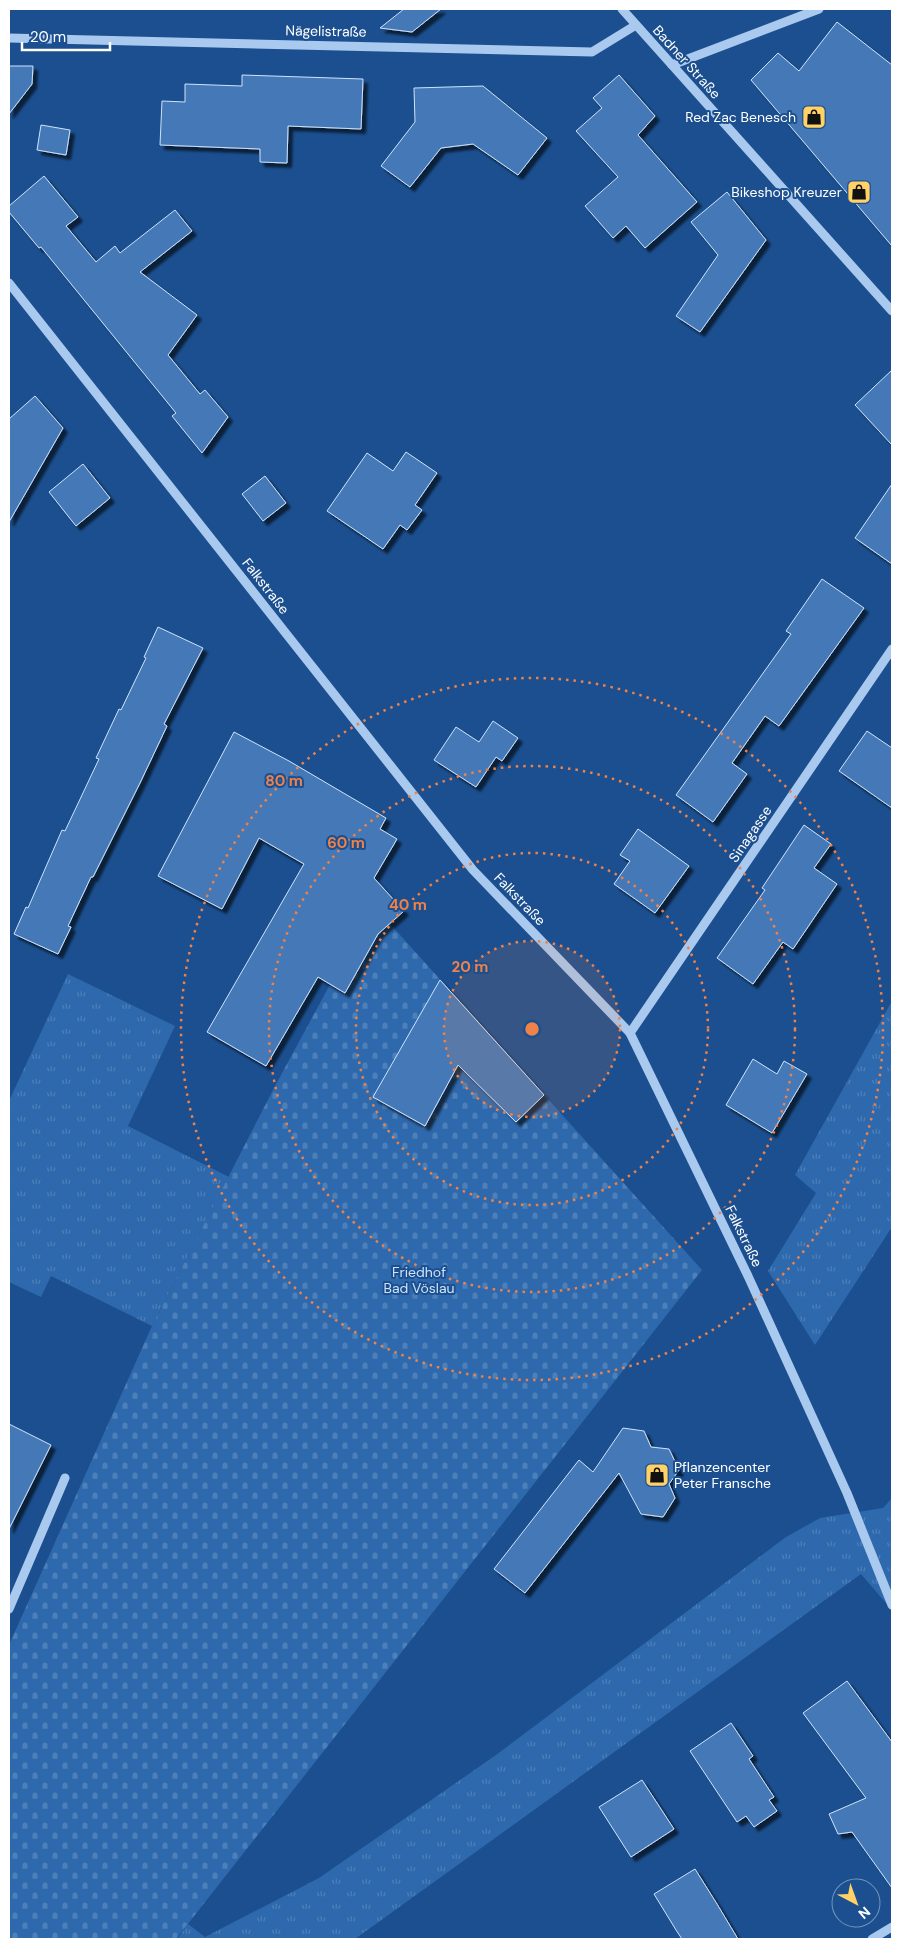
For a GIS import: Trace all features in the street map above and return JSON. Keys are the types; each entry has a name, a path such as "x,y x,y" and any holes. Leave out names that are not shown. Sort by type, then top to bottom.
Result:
{"street":[{"name":"Badner Straße","path":"622,9 892,311"},
{"path":"672,65 819,9"},
{"name":"Nägelistraße","path":"9,38 592,52 636,25"},
{"name":"Falkstraße","path":"9,282 474,870 630,1033 764,1312 847,1493 892,1605"},
{"name":"Sinagasse","path":"630,1033 892,649"},
{"path":"9,1609 65,1478"},
{"path":"872,1939 892,1927"}],"green space":[{"name":"Friedhof Bad Vöslau","path":"373,905 702,1270 176,1939 9,1939 9,1645 152,1326 274,1088"},
{"path":"68,974 175,1026 128,1126 229,1177 152,1326 51,1276 41,1297 9,1282 9,1101"},
{"path":"892,1001 892,1227 815,1345 768,1271 816,1193 795,1175"},
{"path":"892,1498 892,1610 861,1574 355,1939 177,1939 188,1924 205,1937 319,1878 496,1755 786,1537 820,1518 883,1508"}],"building":[{"path":"404,9 441,9 412,32 380,28"},
{"path":"837,22 892,65 892,246 751,80 778,53 799,71"},
{"path":"9,66 33,66 32,84 9,114"},
{"path":"242,75 363,79 361,129 288,126 287,163 260,162 260,149 160,145 162,101 185,102 185,84 242,86"},
{"path":"619,75 655,116 638,135 697,202 645,248 626,226 613,238 585,206 618,177 576,131 602,108 593,98"},
{"path":"483,86 547,138 518,175 473,144 441,148 410,187 381,166 415,122 414,88"},
{"path":"41,125 70,130 66,155 37,150"},
{"path":"44,176 78,217 66,226 96,262 115,246 120,253 175,210 192,231 140,272 197,315 168,355 200,394 205,390 228,417 202,453 172,416 176,413 41,247 39,248 9,212 9,206"},
{"path":"727,192 766,240 700,332 676,316 718,255 691,222"},
{"path":"892,370 892,445 855,405"},
{"path":"35,396 63,428 9,522 9,419"},
{"path":"406,452 437,473 415,505 422,510 407,530 400,525 383,549 327,511 367,453 393,471"},
{"path":"83,464 110,498 76,526 49,492"},
{"path":"265,476 286,503 263,521 242,494"},
{"path":"892,484 892,564 855,538"},
{"path":"822,579 864,608 779,726 765,716 732,763 747,774 713,822 676,795 791,634 786,631"},
{"path":"158,627 203,648 164,724 167,726 140,783 93,877 91,877 68,926 71,927 58,954 14,934 26,907 28,908 62,830 65,831 99,759 96,758 146,658 144,657"},
{"path":"493,721 518,738 502,761 496,757 476,787 434,760 456,727 479,742"},
{"path":"867,731 892,748 892,808 839,771"},
{"path":"234,732 289,761 386,818 380,829 397,839 374,878 404,911 378,934 345,993 318,977 266,1066 207,1032 304,864 259,838 222,909 158,876"},
{"path":"804,825 831,844 814,868 837,884 793,949 783,942 753,984 717,958 765,890 762,888"},
{"path":"638,829 689,866 655,913 614,884 630,861 620,855"},
{"path":"440,980 544,1095 516,1122 458,1065 425,1126 373,1097"},
{"path":"753,1059 777,1074 784,1061 807,1074 772,1133 726,1105"},
{"path":"9,1424 51,1445 9,1529"},
{"path":"623,1428 644,1431 651,1447 669,1449 679,1470 669,1484 675,1498 663,1517 641,1514 619,1473 525,1593 494,1569 579,1460 593,1472"},
{"path":"847,1681 892,1742 892,1888 852,1832 838,1834 829,1814 866,1798 803,1713"},
{"path":"731,1723 753,1756 749,1759 774,1797 769,1800 777,1811 754,1827 746,1816 737,1822 690,1751"},
{"path":"642,1780 674,1829 631,1857 599,1807"},
{"path":"695,1869 738,1939 682,1939 676,1930 654,1894"}],"place":[{"name":"Red Zac Benesch","path":"814,117"},
{"name":"Bikeshop Kreuzer","path":"859,192"},
{"name":"Pflanzencenter Peter Fransche","path":"657,1475"}]}
